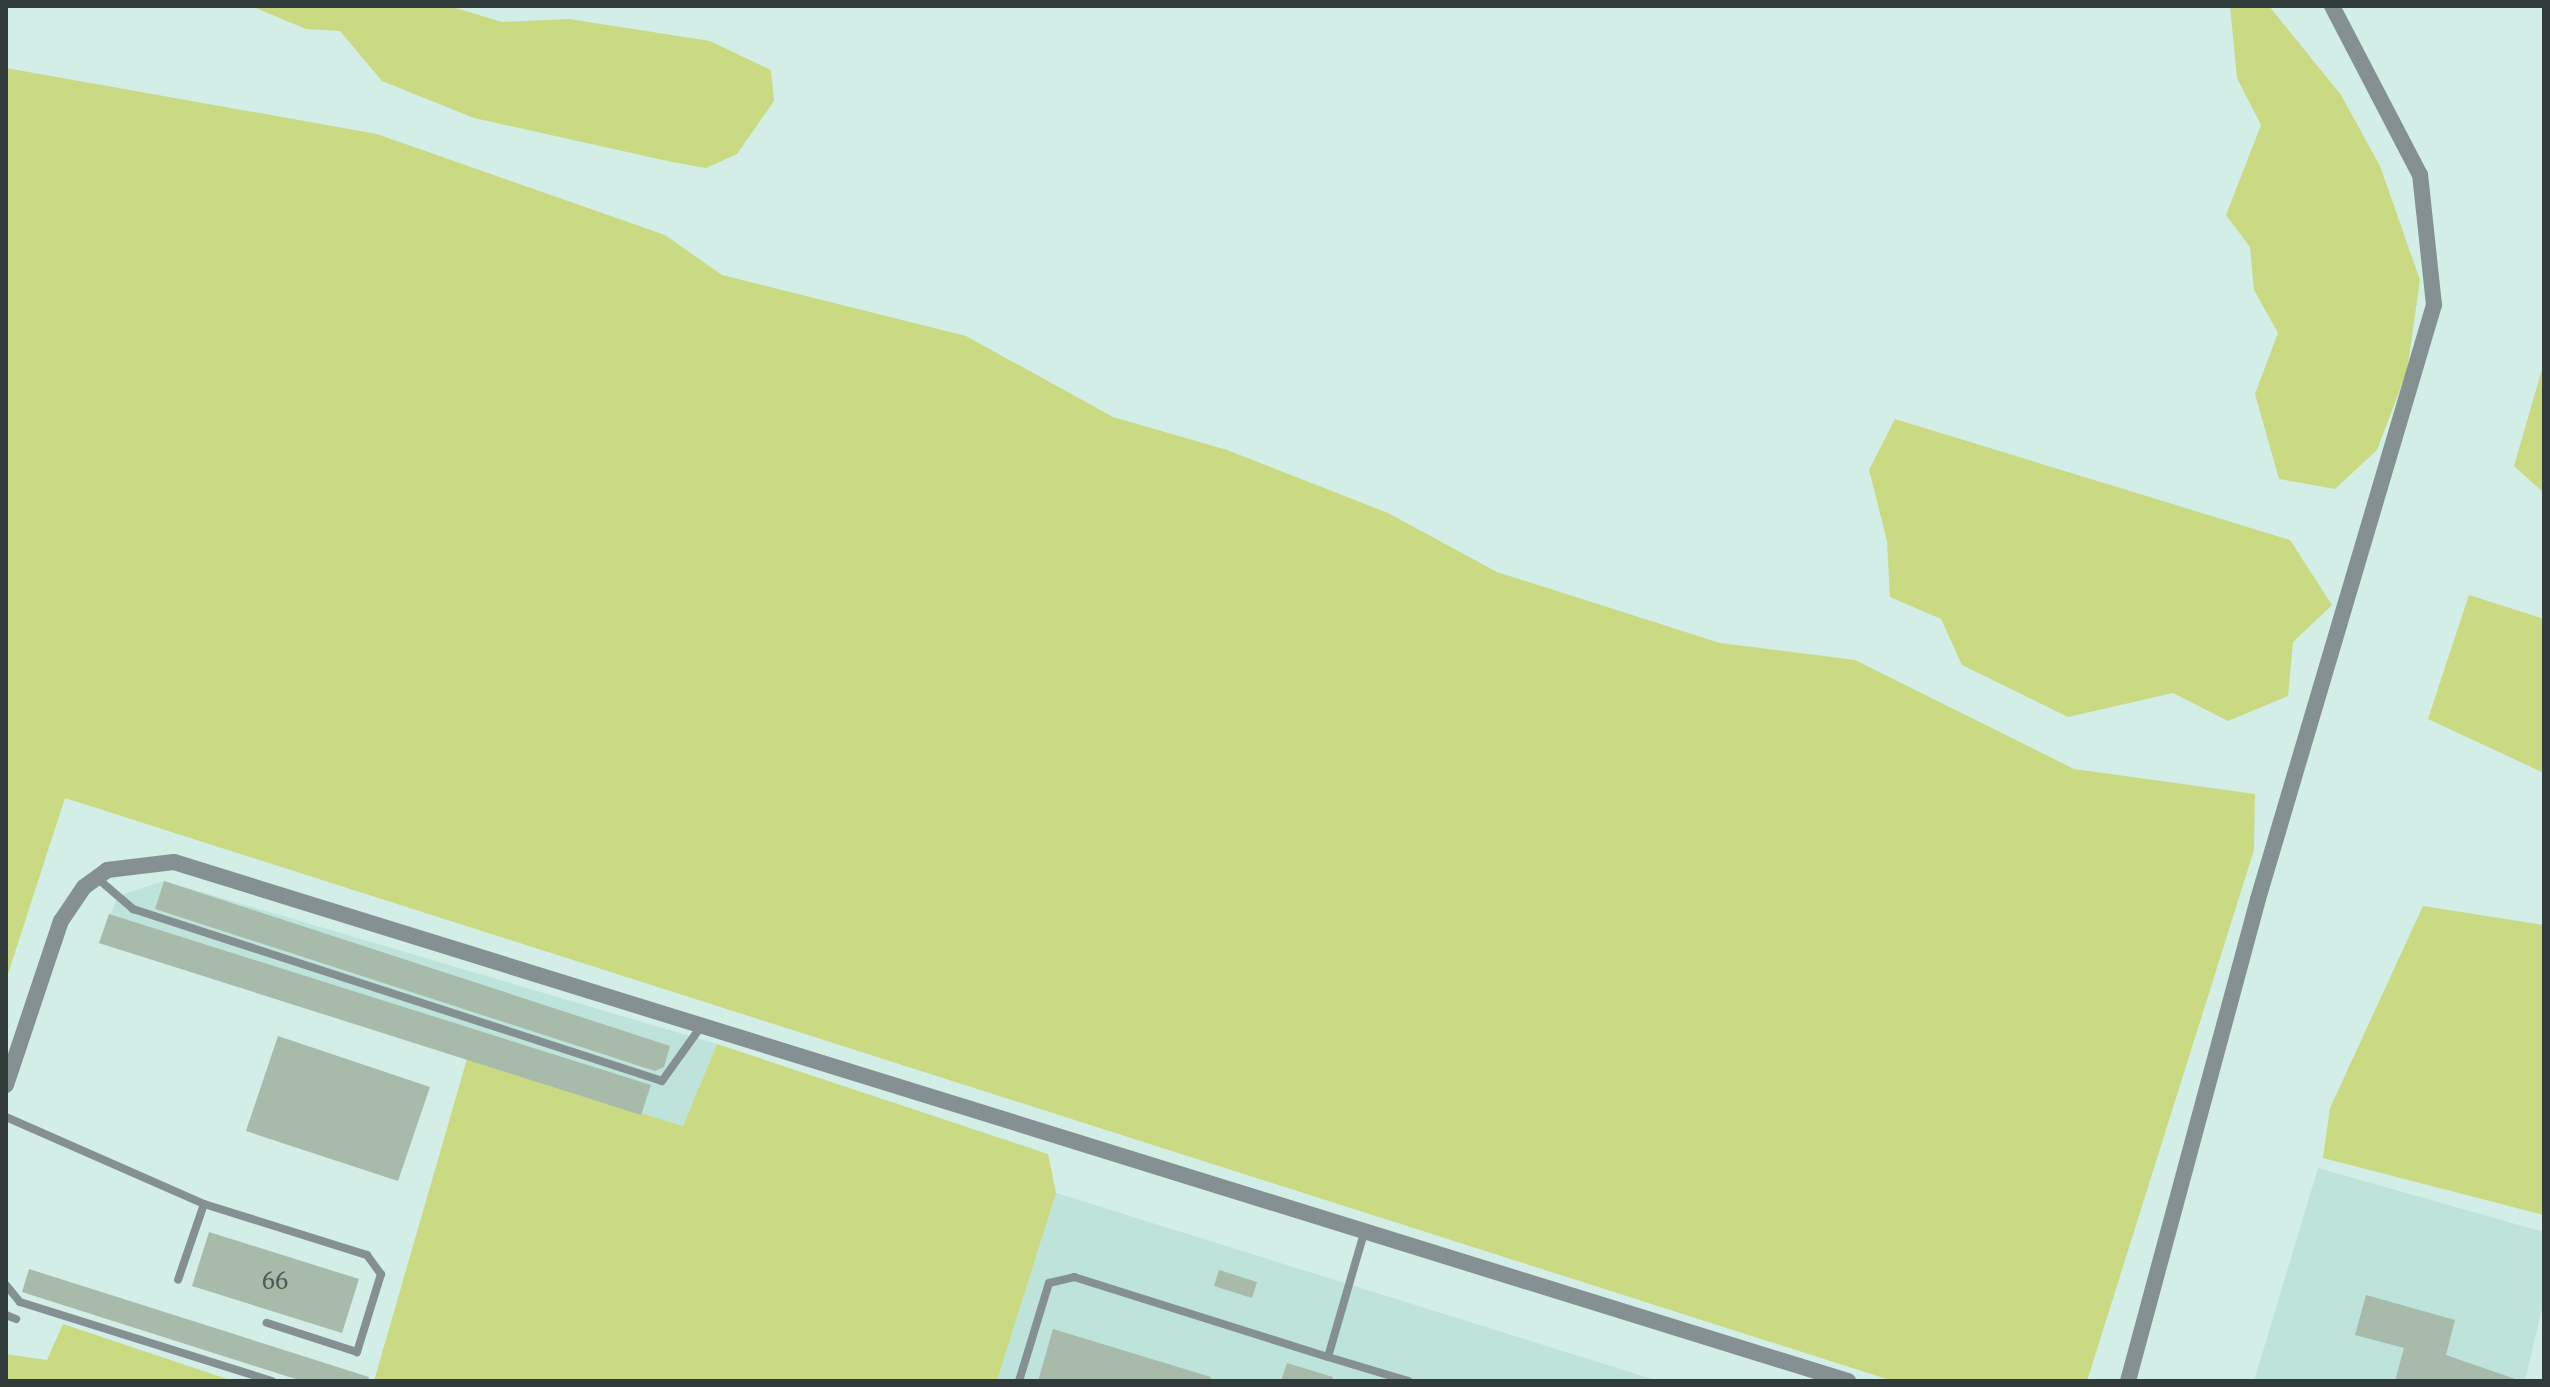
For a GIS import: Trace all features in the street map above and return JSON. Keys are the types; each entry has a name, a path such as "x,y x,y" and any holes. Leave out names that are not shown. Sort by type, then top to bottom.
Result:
{"street":[{"path":"2128,1381 2258,899 2434,305 2420,175 2332,6"},
{"path":"6,1085 61,921 97,878 141,863 174,862 700,1028 1848,1381"}],"lane":[{"path":"97,878 133,909 662,1081 700,1028"},
{"path":"6,1117 204,1204 367,1255 381,1274 357,1352 267,1323"},
{"path":"178,1280 204,1204"},
{"path":"1328,1357 1364,1233"},
{"path":"1019,1381 1049,1283 1074,1277 1408,1381"},
{"path":"6,1285 20,1302 272,1381"},
{"path":"6,1315 16,1319"}],"shaded area":[{"path":"164,881 717,1044 683,1126 99,943 118,896"},
{"path":"2318,1168 2544,1232 2544,1300 2525,1381 2254,1381"},
{"path":"1056,1193 1659,1381 997,1381"}],"green space":[{"path":"251,6 449,6 502,22 569,19 710,41 771,70 774,101 737,154 706,168 672,162 474,118 382,81 340,31 306,29"},
{"path":"2230,6 2269,6 2341,95 2380,166 2420,280 2407,371 2377,450 2335,489 2279,479 2255,394 2278,333 2254,290 2250,247 2226,215 2261,125 2237,78"},
{"path":"6,68 377,134 665,235 722,275 966,336 1113,417 1227,450 1388,513 1497,572 1720,643 1855,660 2074,769 2255,794 2254,850 2087,1381 1893,1381 65,798 6,980"},
{"path":"2544,362 2544,493 2514,466"},
{"path":"1895,419 2290,540 2332,605 2293,642 2288,696 2228,721 2173,693 2068,717 1962,665 1941,619 1890,597 1887,541 1869,470"},
{"path":"2469,595 2544,619 2544,773 2428,719"},
{"path":"2423,906 2544,925 2544,1215 2323,1158 2330,1108"},
{"path":"717,1044 1048,1154 1056,1193 997,1381 374,1381 467,1059 683,1126"},
{"path":"63,1324 233,1381 6,1381 6,1354 47,1360"}],"building":[{"path":"164,881 670,1046 664,1067 655,1071 155,909"},
{"path":"109,914 651,1085 641,1115 99,943"},
{"path":"278,1036 430,1087 398,1181 246,1131"},
{"path":"209,1232 359,1279 342,1333 192,1286"},
{"path":"29,1269 369,1377 368,1381 302,1381 22,1292"},
{"path":"1219,1270 1257,1282 1252,1298 1214,1286"},
{"path":"2366,1295 2455,1320 2446,1355 2521,1381 2395,1381 2404,1348 2355,1335"},
{"path":"1053,1329 1211,1377 1210,1381 1038,1381"},
{"path":"1287,1363 1333,1377 1332,1381 1281,1381"}]}
